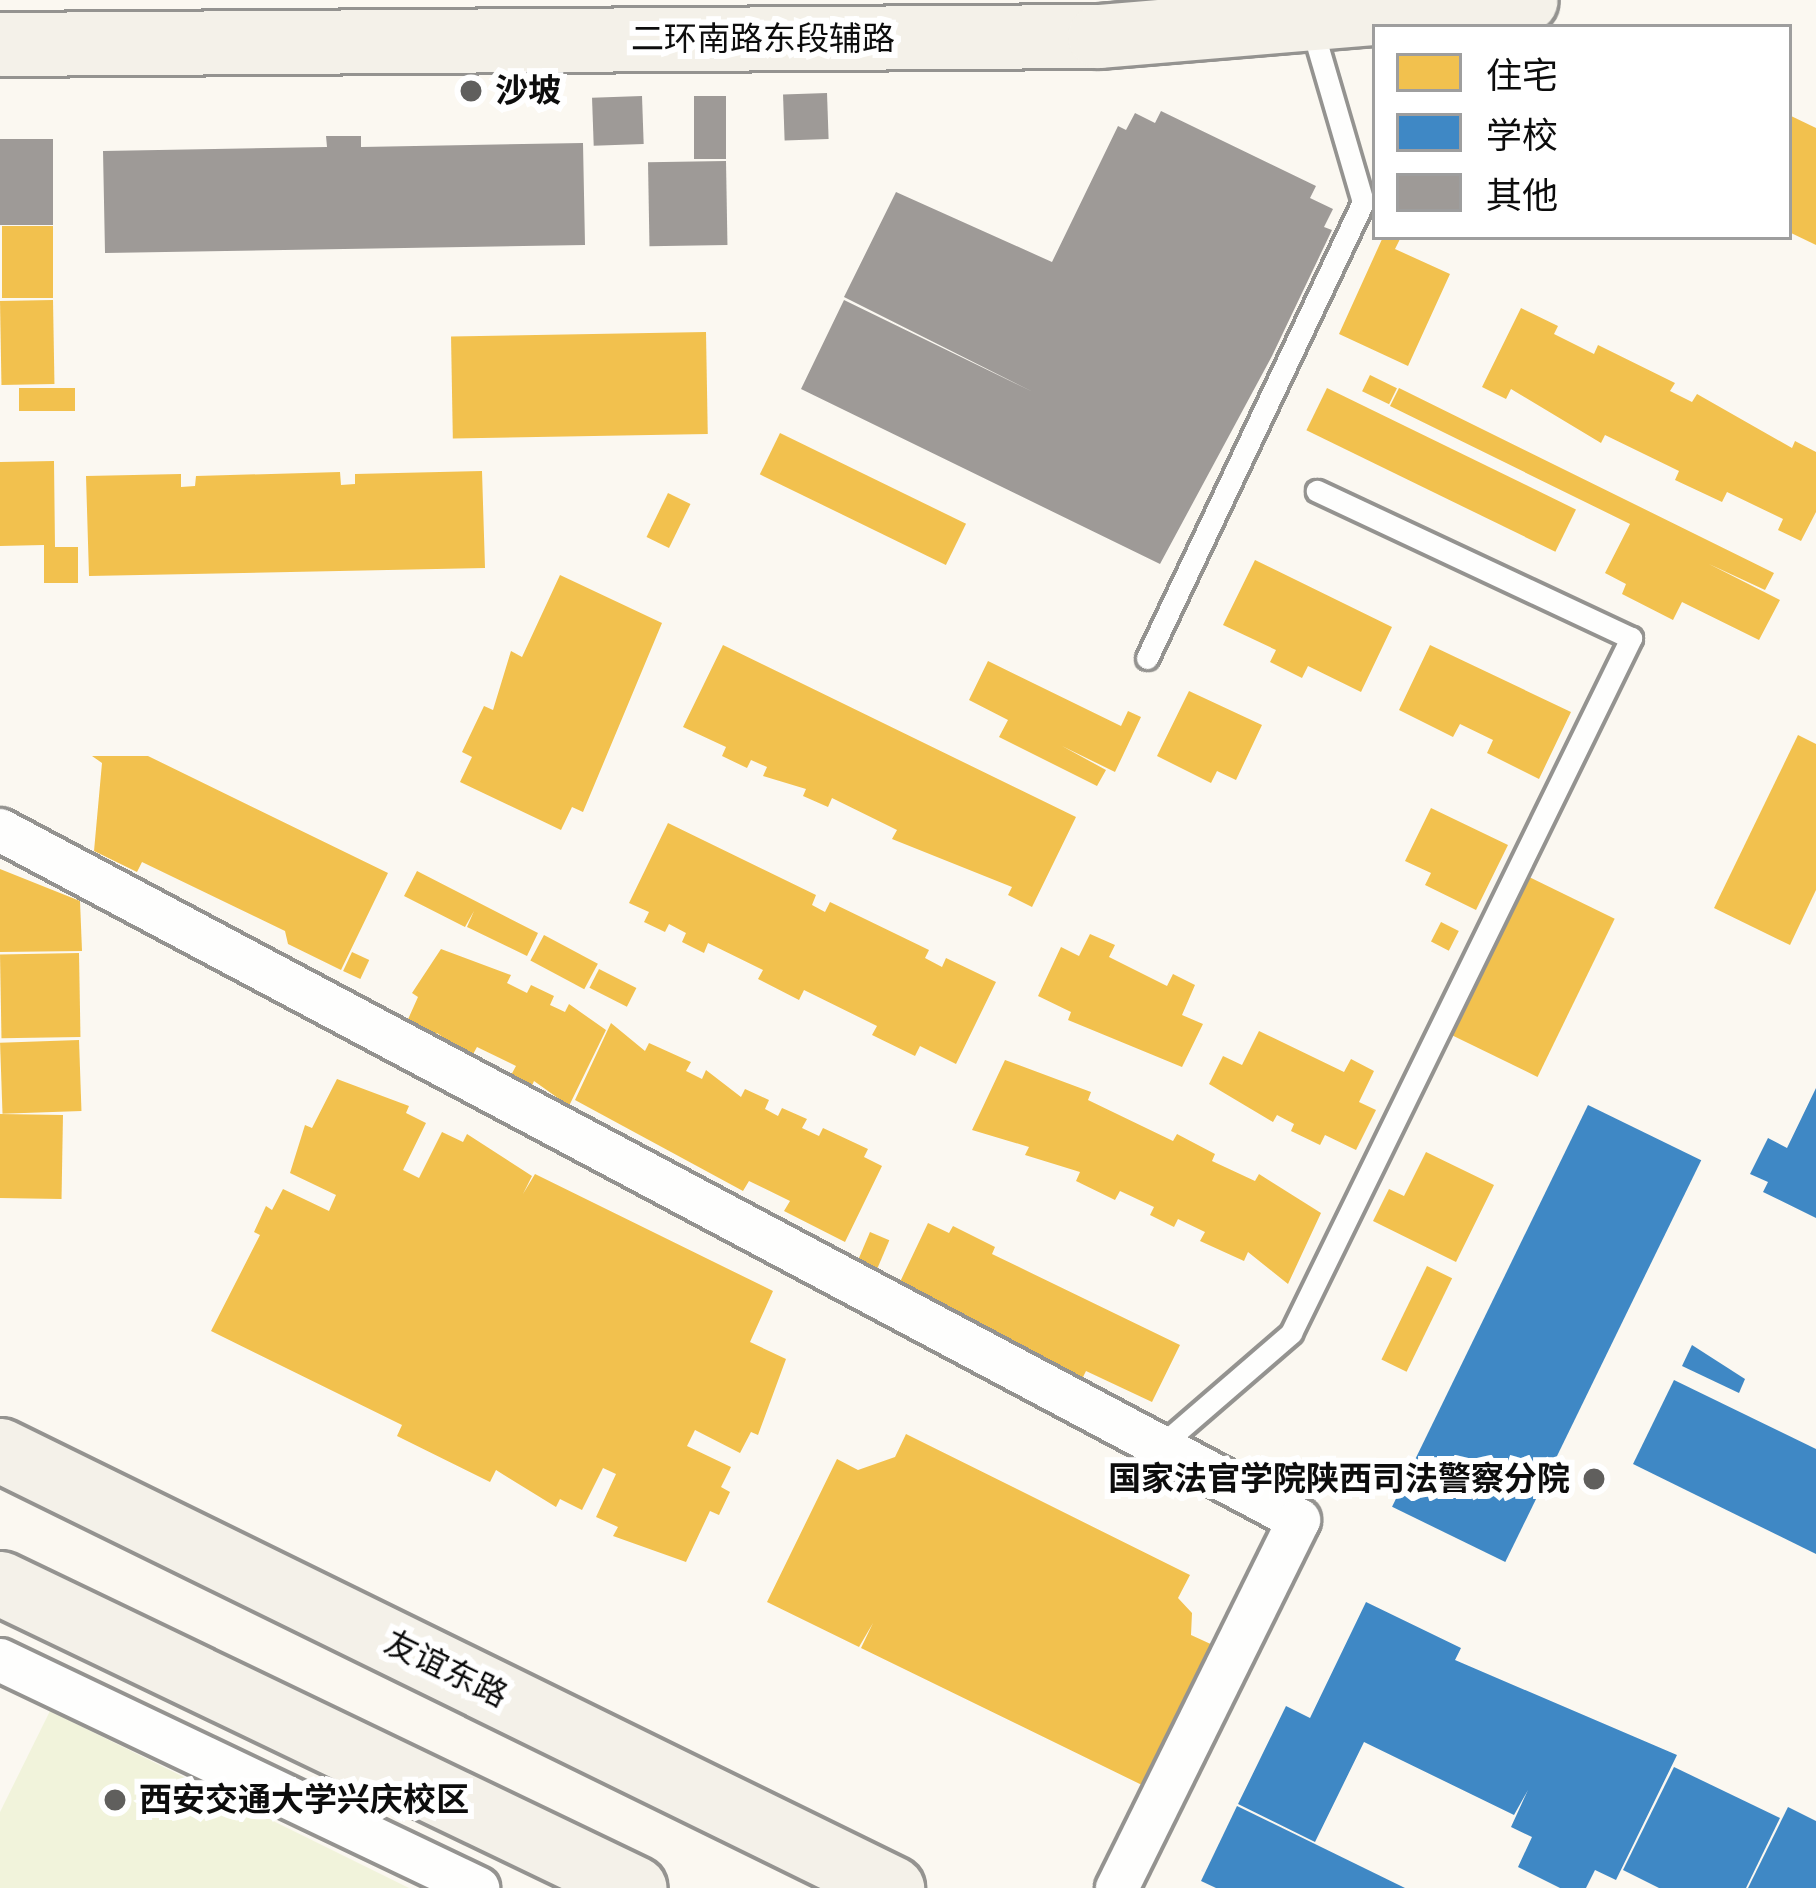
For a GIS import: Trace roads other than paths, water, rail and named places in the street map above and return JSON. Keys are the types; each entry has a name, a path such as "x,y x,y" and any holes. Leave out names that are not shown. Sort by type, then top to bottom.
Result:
{"main road":[{"name":"二环南路东段辅路","path":"0,44 1100,36 1525,0"},
{"name":"友谊东路","path":"0,1450 892,1888"},
{"path":"0,1583 635,1888"}],"street":[{"path":"0,830 1156,1450 1299,1520 1117,1888"},
{"path":"0,1660 478,1888"}],"lane":[{"path":"1147,658 1363,202 1308,15"},
{"path":"1156,1450 1291,1333 1631,638 1318,491"}],"place":[{"name":"沙坡","path":"471,91"},
{"name":"国家法官学院陕西司法警察分院","path":"1594,1479"},
{"name":"西安交通大学兴庆校区","path":"115,1800"}]}
